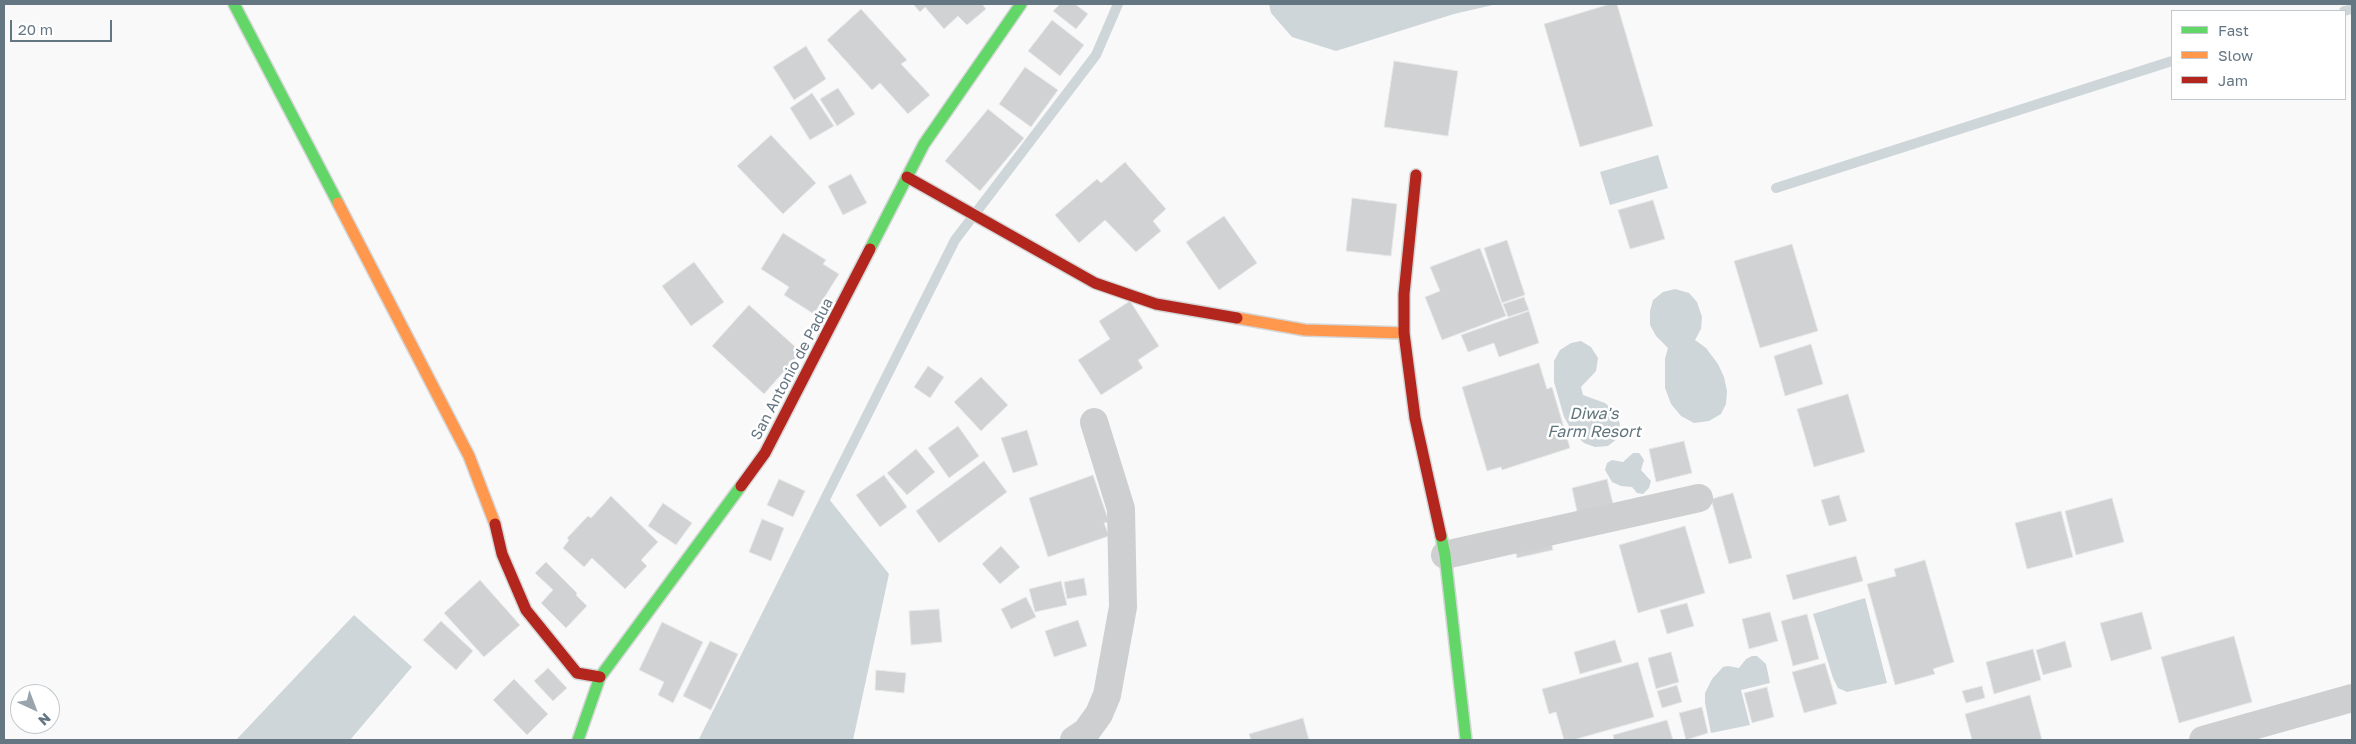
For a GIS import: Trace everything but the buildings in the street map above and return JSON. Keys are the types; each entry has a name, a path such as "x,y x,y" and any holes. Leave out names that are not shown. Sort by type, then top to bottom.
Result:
{"street":[{"path":"234,4 469,456 498,532 502,554 526,610 577,672 600,677"},
{"name":"San Antonio de Padua","path":"578,740 600,677 765,453 924,144 1021,4"},
{"path":"1416,175 1404,294 1404,333 1415,418 1445,555 1466,740"},
{"path":"907,177 1095,283 1156,304 1305,330 1404,333"},
{"path":"1074,740 1086,732 1099,714 1107,695 1123,608 1121,509 1094,422"},
{"path":"1445,555 1699,498"},
{"path":"2203,740 2352,698"}],"water":[{"path":"1269,4 1497,4 1454,14 1336,51 1292,37 1271,13"},
{"path":"1658,155 1668,188 1610,205 1600,172"},
{"path":"1675,289 1689,293 1697,302 1702,317 1701,329 1695,340 1706,348 1718,364 1724,377 1727,391 1726,404 1721,414 1709,421 1694,423 1681,416 1671,404 1665,388 1665,359 1668,348 1656,336 1650,325 1650,311 1653,300 1663,292"},
{"name":"Diwa's Farm Resort","path":"1581,341 1591,347 1598,358 1596,371 1581,387 1583,395 1605,403 1614,411 1620,424 1617,439 1608,446 1595,447 1584,443 1573,433 1564,417 1554,382 1554,361 1560,350 1571,343"},
{"path":"1633,453 1639,453 1644,460 1641,470 1651,481 1649,488 1643,494 1637,493 1632,487 1621,486 1612,482 1605,470 1607,463 1612,460 1623,462"},
{"path":"829,499 889,574 853,740 709,740"},
{"path":"1865,598 1887,683 1847,692 1838,688 1833,678 1813,614"},
{"path":"354,615 412,667 350,740 236,740"},
{"path":"1757,656 1766,664 1770,683 1741,690 1750,725 1711,733 1705,693 1712,679 1723,667 1739,668 1746,659"}],"waterway":[{"path":"704,740 955,240 1096,55 1118,4"},
{"path":"2346,10 2352,9"},
{"path":"1776,188 2171,61"}],"traffic: fast":[{"path":"234,4 338,203"},
{"path":"870,249 924,144 1021,4"},
{"path":"578,740 600,677 741,486"},
{"path":"1441,536 1445,555 1466,740"}],"traffic: slow":[{"path":"338,203 469,456 495,524"},
{"path":"1237,318 1305,330 1404,333"}],"traffic: jam":[{"path":"1416,175 1404,294 1404,333 1415,418 1441,536"},
{"path":"907,177 1095,283 1156,304 1237,318"},
{"path":"741,486 765,453 870,249"},
{"path":"495,524 502,554 526,610 577,673 600,677"}]}
